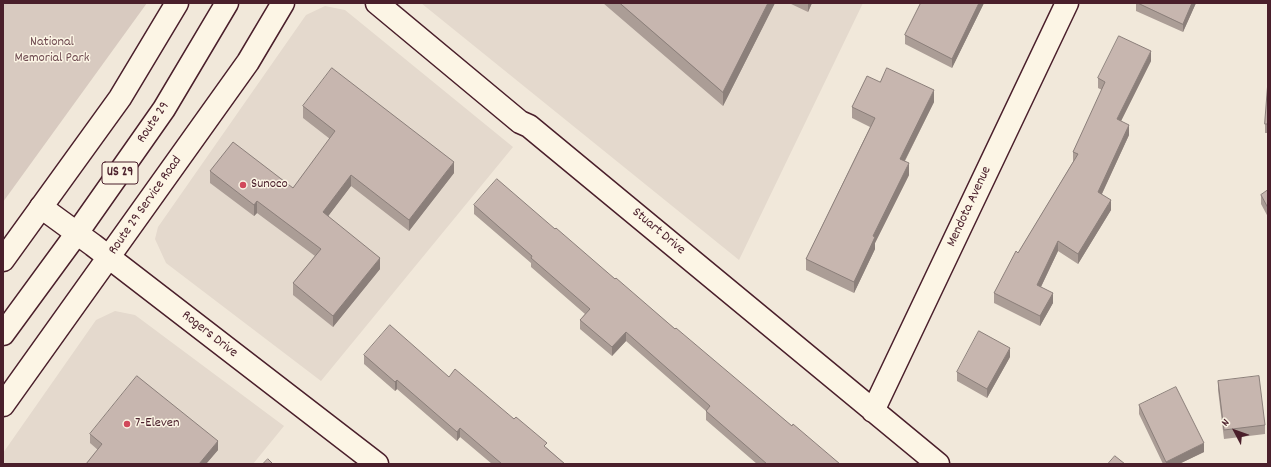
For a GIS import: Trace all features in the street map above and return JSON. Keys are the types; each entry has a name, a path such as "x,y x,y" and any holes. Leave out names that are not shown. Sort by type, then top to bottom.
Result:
{"street":[{"path":"3,260 120,98 177,3"},
{"name":"Route 29","path":"3,334 77,233 164,109 227,3"},
{"name":"Route 29 Service Road","path":"3,405 248,62 283,3"},
{"name":"Stuart Drive","path":"377,3 520,122 529,126 938,464"},
{"name":"Mendota Avenue","path":"874,411 1067,3"},
{"name":"Rogers Drive","path":"41,207 77,233 377,464"}],"shaded area":[{"path":"421,3 863,3 739,260"},
{"path":"325,6 345,10 513,147 321,381 166,263 155,239 158,227 306,15"},
{"path":"115,311 135,315 284,426 253,464 3,464 3,453 96,320"}],"green space":[{"name":"National Memorial Park","path":"3,3 147,3 3,202"}],"building":[{"path":"620,3 768,3 723,92"},
{"path":"921,3 979,3 952,59 905,35"},
{"path":"1138,3 1192,3 1183,24"},
{"path":"1119,36 1151,51 1117,119 1129,125 1098,192 1111,200 1078,254 1058,241 1037,285 1053,293 1040,316 994,293 1016,251 1018,253 1078,154 1073,152 1105,82 1098,78"},
{"path":"332,68 454,162 409,220 351,175 323,212 380,258 333,316 293,283 321,249 257,201 254,205 210,171 233,142 293,188 335,131 303,106"},
{"path":"887,68 934,90 900,159 909,163 873,236 875,237 854,282 806,259 875,118 852,107 867,76 880,82"},
{"path":"1268,81 1268,124 1265,124"},
{"path":"497,179 675,329 676,328 792,426 793,424 840,464 767,464 706,411 710,406 626,332 612,347 580,320 590,309 531,258 532,256 474,205"},
{"path":"1268,190 1268,208 1261,195"},
{"path":"390,325 449,377 455,369 514,419 516,417 547,443 544,446 565,464 502,464 460,428 457,432 397,380 395,382 364,355"},
{"path":"979,331 1010,348 987,389 957,372"},
{"path":"137,376 218,441 199,464 86,464 102,444 90,434"},
{"path":"1259,376 1265,425 1224,430 1218,381"},
{"path":"1176,387 1204,443 1166,462 1139,405"},
{"path":"1115,456 1125,464 1108,464"},
{"path":"268,459 273,464 263,464"}],"place":[{"name":"Sunoco","path":"243,185"},
{"name":"7-Eleven","path":"127,424"}]}
